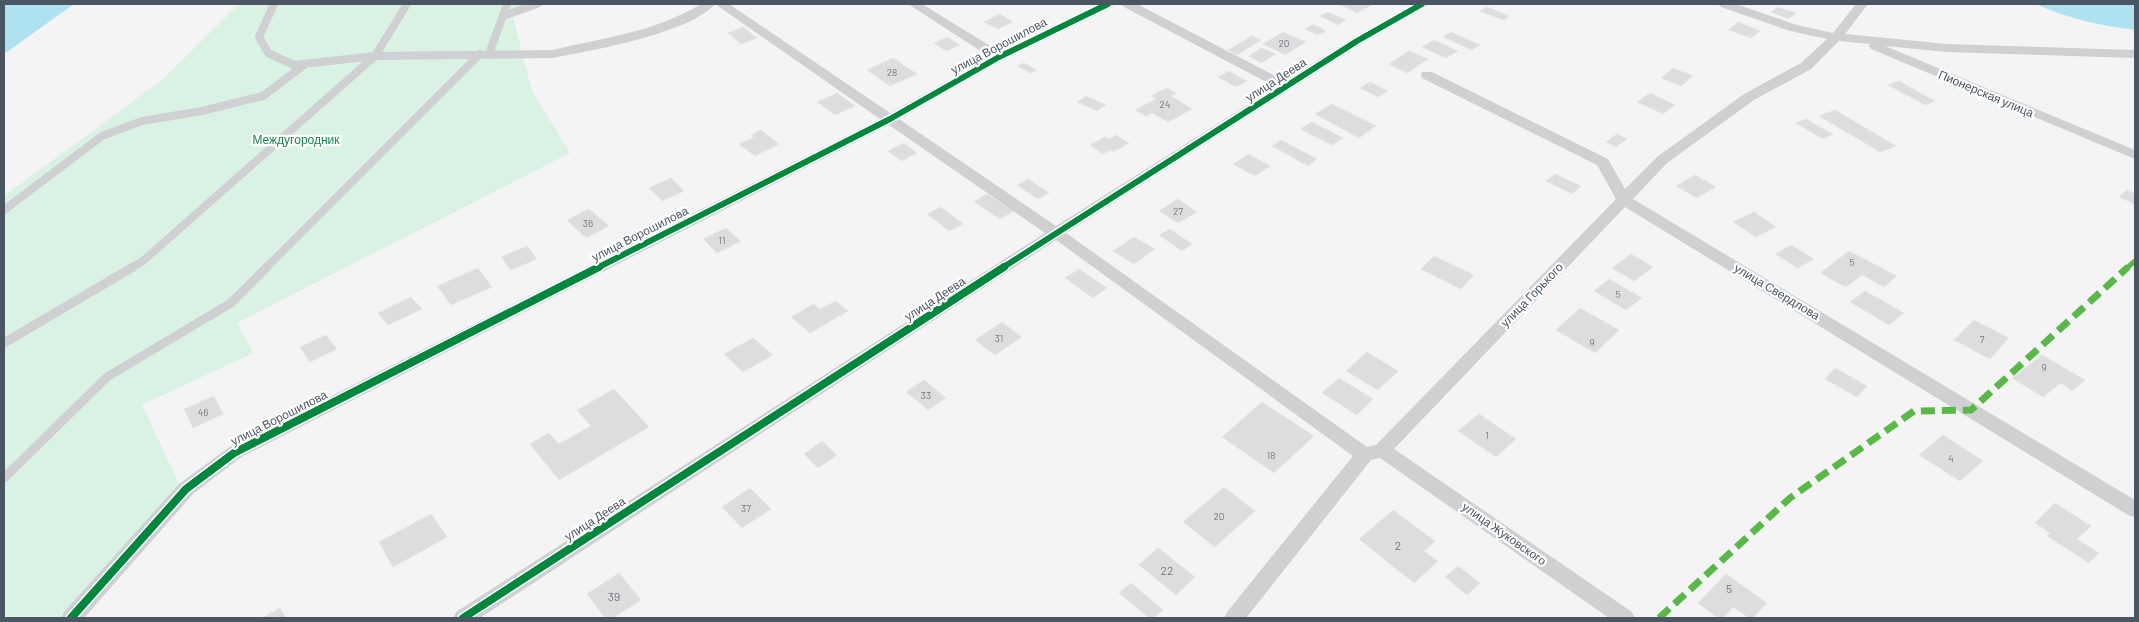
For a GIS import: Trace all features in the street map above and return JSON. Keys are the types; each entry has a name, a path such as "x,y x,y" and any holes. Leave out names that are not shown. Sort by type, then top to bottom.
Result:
{"street":[{"path":"552,54 596,46 652,31 709,4"},
{"name":"улица Жуковского","path":"722,4 1374,452 1625,618"},
{"path":"914,4 999,57"},
{"name":"улица Ворошилова","path":"71,618 186,489 234,453 890,120 999,57 1105,4"},
{"path":"1128,4 1286,87"},
{"name":"улица Деева","path":"463,618 1056,233 1357,41 1422,4"},
{"path":"1725,4 1794,28 1836,37 1947,48 2135,54"},
{"name":"улица Горького","path":"1234,618 1374,452 1662,160 1749,97 1806,66 1836,37 1862,4"},
{"name":"Пионерская улица","path":"1836,37 1873,45 2135,155"},
{"name":"улица Свердлова","path":"1427,75 1603,162 1624,200 2135,509"}],"lane":[{"path":"274,4 259,37 268,53 294,65 375,56 552,54"},
{"path":"4,343 143,261 375,56 407,4"},
{"path":"4,478 107,377 231,303 485,54 507,4"},
{"path":"503,16 537,4"},
{"path":"4,210 102,136 142,121 202,111 263,96 304,65"}],"green space":[{"name":"Междугородник","path":"239,4 547,4 513,17 532,91 570,153 237,323 253,353 142,405 180,486 67,618 4,618 4,196 163,79"}],"water":[{"path":"4,4 74,4 4,54"},
{"path":"2036,4 2135,4 2135,30 2084,21"}],"building":[{"path":"1339,4 1369,4 1372,5 1357,13"},
{"path":"1487,7 1509,16 1503,20 1480,11"},
{"path":"1778,7 1796,13 1789,19 1771,12"},
{"path":"1328,12 1346,20 1338,25 1320,16"},
{"path":"1000,14 1013,22 998,29 984,22"},
{"path":"1738,22 1760,31 1751,38 1729,30"},
{"path":"1313,24 1326,31 1318,35 1305,29"},
{"path":"743,27 757,38 741,44 728,33"},
{"path":"1283,32 1306,42 1285,55 1263,44"},
{"path":"1451,32 1480,45 1472,50 1443,37"},
{"path":"1252,36 1261,40 1237,55 1228,50"},
{"path":"947,37 960,45 946,51 934,43"},
{"path":"1434,40 1458,51 1446,58 1422,47"},
{"path":"1261,48 1276,54 1261,63 1249,56"},
{"path":"1409,51 1428,59 1407,73 1389,64"},
{"path":"893,58 917,74 890,86 867,70"},
{"path":"1024,63 1037,70 1030,73 1017,66"},
{"path":"1673,68 1693,76 1681,86 1661,78"},
{"path":"1229,71 1247,81 1236,87 1218,77"},
{"path":"1899,81 1935,101 1925,105 1888,85"},
{"path":"1370,82 1388,91 1378,97 1360,88"},
{"path":"1167,88 1176,93 1171,96 1192,109 1168,122 1152,113 1146,116 1135,110 1156,99 1151,96"},
{"path":"837,93 855,106 835,115 817,102"},
{"path":"1650,93 1675,105 1663,114 1637,102"},
{"path":"1086,96 1106,105 1097,111 1077,102"},
{"path":"1332,104 1376,126 1359,138 1315,114"},
{"path":"1835,110 1896,146 1880,152 1819,116"},
{"path":"1806,119 1833,134 1823,139 1796,123"},
{"path":"1312,122 1343,138 1332,145 1300,129"},
{"path":"761,130 779,144 755,156 739,144 754,137 751,135"},
{"path":"1617,134 1627,139 1616,147 1606,142"},
{"path":"1116,135 1129,143 1113,152 1110,150 1103,154 1090,145 1105,137 1109,139"},
{"path":"1281,140 1317,159 1308,166 1272,146"},
{"path":"904,143 917,153 901,161 888,151"},
{"path":"1249,154 1270,166 1255,176 1233,164"},
{"path":"1555,174 1581,186 1572,194 1546,181"},
{"path":"1695,175 1716,187 1697,198 1676,186"},
{"path":"671,178 684,191 662,201 649,188"},
{"path":"1028,179 1049,193 1038,199 1017,185"},
{"path":"2127,190 2135,194 2135,204 2119,197"},
{"path":"987,194 1014,211 1000,219 974,202"},
{"path":"1178,199 1197,212 1178,223 1159,211"},
{"path":"941,207 963,224 949,231 927,214"},
{"path":"589,209 609,226 586,238 567,220"},
{"path":"1754,212 1776,227 1756,237 1733,222"},
{"path":"726,228 741,241 717,253 703,239"},
{"path":"1170,229 1192,244 1182,251 1159,235"},
{"path":"1134,237 1155,249 1134,264 1113,251"},
{"path":"1791,245 1814,259 1798,268 1775,254"},
{"path":"527,246 537,259 511,270 501,257"},
{"path":"1849,251 1897,276 1884,287 1862,275 1846,287 1820,273"},
{"path":"1631,254 1653,267 1634,281 1612,268"},
{"path":"1434,256 1474,275 1461,289 1421,269"},
{"path":"478,268 492,287 451,305 437,286"},
{"path":"1079,269 1107,288 1093,298 1065,278"},
{"path":"1609,279 1642,298 1626,310 1594,291"},
{"path":"1865,291 1904,313 1889,325 1850,302"},
{"path":"411,297 422,309 388,325 378,313"},
{"path":"836,301 848,311 810,333 791,317 814,304 820,309"},
{"path":"1580,308 1619,330 1595,353 1556,330"},
{"path":"1974,320 2009,338 1990,359 1954,340"},
{"path":"1002,322 1022,337 995,355 975,340"},
{"path":"326,335 337,349 310,362 300,347"},
{"path":"753,338 773,355 743,372 724,354"},
{"path":"1367,352 1398,371 1378,390 1346,371"},
{"path":"2042,355 2085,380 2072,391 2061,383 2043,397 2012,378"},
{"path":"1835,368 1867,386 1857,397 1825,379"},
{"path":"1339,378 1373,399 1357,415 1322,393"},
{"path":"924,380 946,398 928,410 906,392"},
{"path":"614,389 649,427 559,480 530,444 549,433 559,444 591,426 577,410"},
{"path":"214,396 223,414 193,428 184,409"},
{"path":"1262,402 1314,436 1274,473 1222,437"},
{"path":"1479,414 1516,439 1496,457 1458,431"},
{"path":"1943,435 1983,461 1960,481 1919,455"},
{"path":"822,441 837,455 818,468 804,454"},
{"path":"1224,487 1255,511 1215,547 1183,522"},
{"path":"750,488 771,509 742,528 722,507"},
{"path":"2055,503 2091,526 2077,539 2099,553 2089,563 2047,536 2050,533 2035,523"},
{"path":"1393,510 1435,541 1424,551 1438,561 1414,583 1359,539"},
{"path":"431,514 447,537 393,567 379,542"},
{"path":"1158,548 1195,577 1176,595 1139,565"},
{"path":"1458,566 1480,583 1467,595 1445,577"},
{"path":"619,573 641,600 613,618 605,618 587,594"},
{"path":"1726,574 1767,603 1753,618 1749,618 1733,607 1723,618 1718,618 1698,603"},
{"path":"1131,583 1163,610 1154,618 1149,618 1119,593"},
{"path":"280,608 286,618 262,618"}],"marked path":[{"path":"1659,618 1790,498 1914,411 1971,410 2135,261"}],"cycle path":[{"path":"71,618 186,489 234,453 890,119 999,57 1108,4"},
{"path":"463,618 1056,233 1357,41 1422,4"}]}
